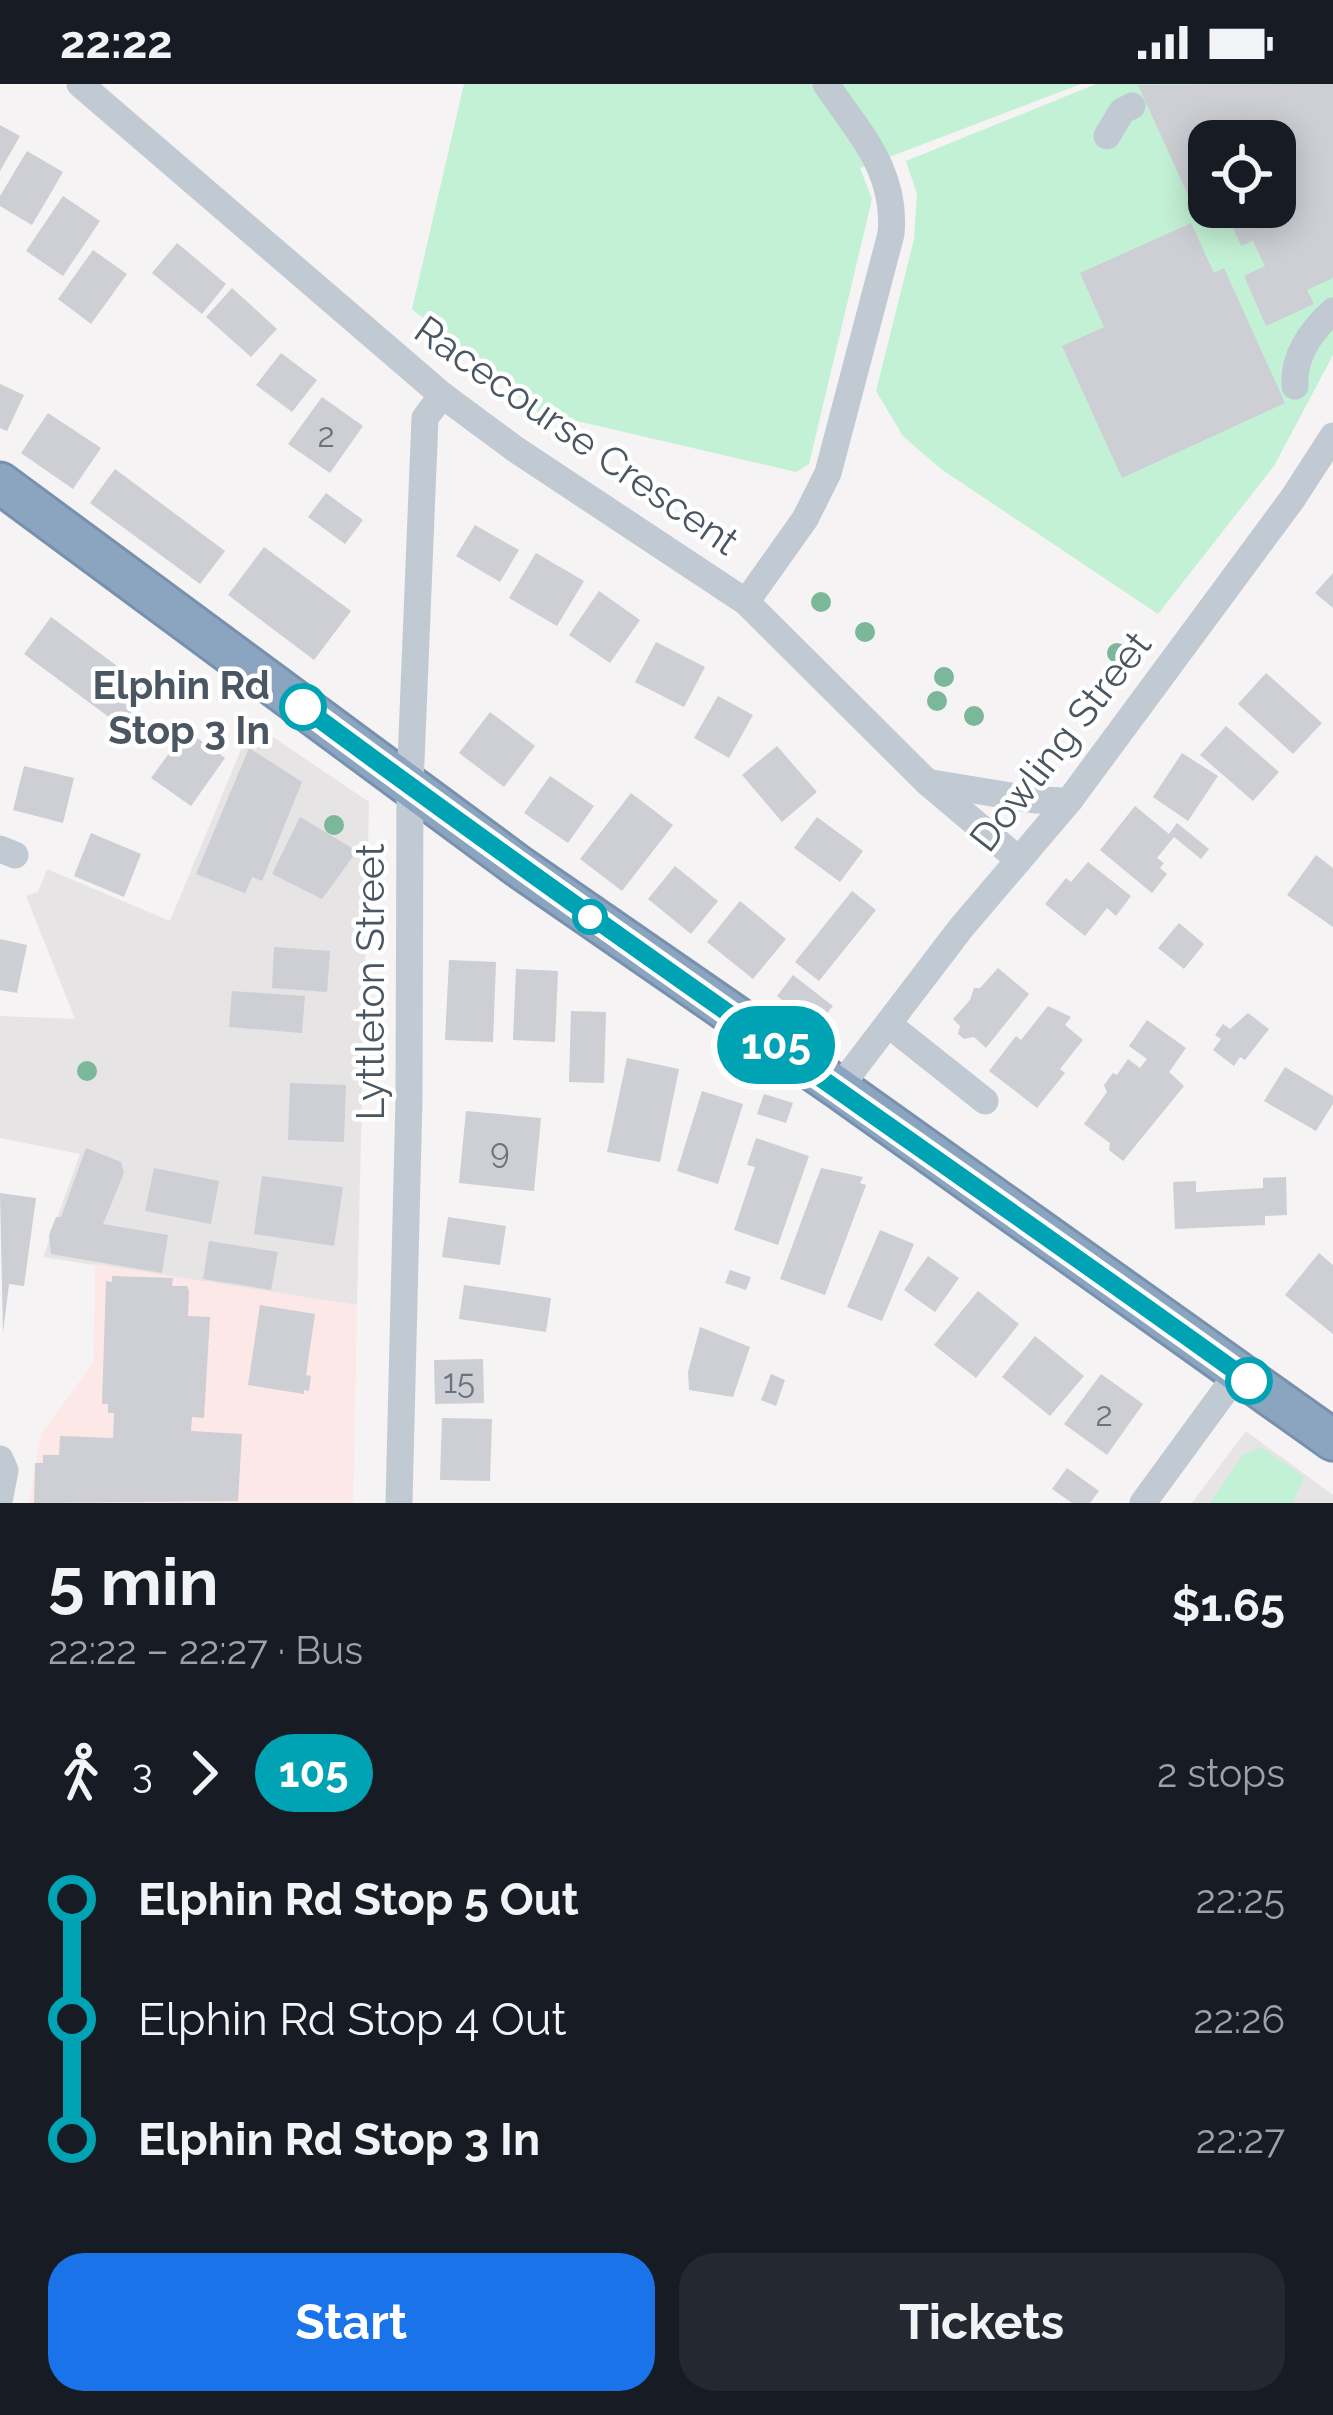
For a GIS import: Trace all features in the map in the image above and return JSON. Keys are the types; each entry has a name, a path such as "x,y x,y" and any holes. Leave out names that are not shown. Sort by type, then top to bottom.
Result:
{"highway":[{"path":"0,483 584,913 839,1088 1333,1440"}],"street":[{"name":"Racecourse Crescent","path":"80,84 442,395 746,602 928,783 1019,860"},
{"path":"746,602 805,519 828,472 890,234 893,208 882,168 826,84"},
{"path":"1107,136 1122,111 1132,106"},
{"path":"1295,386 1294,369 1300,356 1333,310"},
{"name":"Lyttleton Street","path":"400,1503 410,786 425,418 442,395"},
{"name":"Dowling Street","path":"839,1088 1069,801 1293,498 1333,436"},
{"path":"928,783 1069,801"},
{"path":"887,1024 985,1101"},
{"path":"1143,1503 1238,1372"},
{"path":"0,1459 5,1470 0,1497"}],"shaded area":[{"path":"252,723 369,802 357,1305 43,1257 80,1154 0,1138 0,1016 75,1019 26,896 38,892 47,869 170,921"},
{"path":"95,1264 357,1305 353,1503 29,1503 41,1434 94,1362"},
{"path":"1246,1431 1333,1495 1333,1503 1192,1503"}],"green space":[{"path":"464,84 1081,84 860,168 872,199 809,464 796,472 538,412 412,309"},
{"path":"1096,84 1333,84 1333,355 1274,466 1158,614 941,469 903,436 876,391 914,239 917,194 906,161"},
{"path":"1261,1447 1304,1477 1293,1503 1210,1503 1243,1455"}],"building":[{"path":"1333,84 1333,278 1307,290 1314,304 1266,326 1244,276 1265,266 1253,241 1241,246 1233,228 1296,228 1296,120 1188,120 1188,195 1138,85"},
{"path":"0,125 20,136 0,171"},
{"path":"27,151 63,172 32,225 0,206 0,196"},
{"path":"63,196 100,221 63,276 26,251"},
{"path":"1188,224 1214,273 1224,268 1285,403 1122,478 1062,346 1104,327 1080,273"},
{"path":"177,243 226,284 202,314 152,273"},
{"path":"93,250 127,274 91,324 58,299"},
{"path":"232,288 277,329 251,357 206,317"},
{"path":"281,353 317,380 292,412 256,385"},
{"path":"0,384 24,395 7,431 0,428"},
{"path":"322,397 363,426 330,473 288,444"},
{"path":"48,413 101,448 73,489 21,453"},
{"path":"115,469 225,551 200,584 90,503"},
{"path":"326,493 363,520 345,544 308,517"},
{"path":"475,525 519,550 500,582 456,556"},
{"path":"264,547 351,611 314,660 228,595"},
{"path":"536,553 584,581 557,626 509,598"},
{"path":"1333,573 1333,608 1315,593"},
{"path":"599,591 640,620 610,663 569,635"},
{"path":"51,617 148,689 121,726 24,654"},
{"path":"656,642 705,667 684,707 635,682"},
{"path":"1266,673 1322,723 1293,754 1238,704"},
{"path":"718,696 753,715 729,758 694,738"},
{"path":"490,712 535,746 504,787 459,753"},
{"path":"1226,726 1279,772 1253,801 1200,755"},
{"path":"186,730 225,758 191,806 151,778"},
{"path":"777,746 817,792 782,822 742,775"},
{"path":"249,748 302,782 262,881 252,877 245,893 196,874"},
{"path":"1182,753 1218,776 1188,821 1153,797"},
{"path":"24,766 74,778 63,823 13,810"},
{"path":"550,776 594,806 568,843 524,813"},
{"path":"631,793 673,825 622,891 580,859"},
{"path":"1135,806 1169,834 1177,823 1209,849 1201,859 1174,837 1157,858 1167,874 1152,893 1100,850"},
{"path":"300,817 357,851 322,899 272,874"},
{"path":"817,817 863,851 840,882 794,848"},
{"path":"91,833 141,854 124,897 74,876"},
{"path":"1316,855 1333,868 1333,927 1287,895"},
{"path":"1088,862 1131,896 1116,916 1107,908 1085,936 1045,904 1066,878 1071,882"},
{"path":"675,866 718,901 691,934 648,899"},
{"path":"852,891 876,910 819,981 795,962"},
{"path":"740,901 786,939 753,979 707,942"},
{"path":"1179,923 1204,944 1184,969 1158,948"},
{"path":"0,939 27,945 17,993 0,990"},
{"path":"274,947 330,951 327,992 272,988"},
{"path":"449,960 496,962 493,1042 445,1040"},
{"path":"998,968 1029,994 986,1048 974,1037 964,1039 958,1034 960,1026 953,1019 974,988 980,988"},
{"path":"516,969 558,971 555,1042 513,1040"},
{"path":"793,975 833,1006 816,1027 777,996"},
{"path":"232,991 305,996 302,1033 229,1027"},
{"path":"1048,1006 1071,1017 1065,1025 1083,1040 1037,1108 989,1071"},
{"path":"571,1011 606,1012 604,1083 569,1082"},
{"path":"1248,1013 1269,1029 1245,1060 1240,1057 1234,1066 1213,1050 1221,1039 1215,1035 1223,1024 1230,1029"},
{"path":"1147,1020 1186,1048 1169,1072 1184,1086 1123,1161 1109,1150 1110,1143 1084,1124 1107,1092 1104,1085 1113,1073 1117,1075 1128,1059 1140,1068 1147,1059 1129,1046"},
{"path":"627,1058 679,1069 660,1162 607,1152"},
{"path":"1285,1067 1333,1096 1316,1131 1264,1101"},
{"path":"290,1083 346,1085 344,1142 288,1140"},
{"path":"702,1091 743,1104 718,1184 677,1171"},
{"path":"764,1094 793,1103 786,1123 757,1114"},
{"path":"466,1111 541,1118 534,1191 459,1183"},
{"path":"756,1138 809,1156 778,1245 734,1230 755,1167 747,1165"},
{"path":"86,1148 121,1162 124,1173 103,1224 168,1235 162,1273 51,1254 49,1235 56,1217 61,1217"},
{"path":"154,1168 219,1181 211,1224 145,1211"},
{"path":"821,1168 863,1177 860,1183 866,1185 825,1295 780,1279"},
{"path":"262,1176 343,1187 334,1246 254,1234"},
{"path":"1286,1177 1287,1215 1265,1216 1265,1225 1175,1229 1173,1182 1196,1181 1196,1192 1263,1188 1263,1178"},
{"path":"0,1193 36,1198 24,1286 9,1284 3,1333"},
{"path":"448,1217 506,1226 500,1265 442,1257"},
{"path":"880,1230 914,1244 882,1321 847,1307"},
{"path":"209,1241 278,1252 271,1290 203,1279"},
{"path":"1319,1253 1333,1265 1333,1334 1285,1295"},
{"path":"928,1256 959,1278 935,1312 904,1290"},
{"path":"730,1270 751,1277 746,1290 725,1283"},
{"path":"112,1276 173,1278 172,1286 187,1286 189,1291 188,1316 210,1317 204,1418 192,1417 191,1431 242,1434 238,1501 34,1503 35,1463 43,1463 43,1455 59,1455 60,1436 113,1438 114,1413 102,1404 106,1281 112,1282"},
{"path":"464,1285 551,1298 546,1332 459,1319"},
{"path":"978,1291 1019,1324 976,1378 934,1345"},
{"path":"260,1305 315,1314 306,1375 311,1376 309,1391 304,1394 248,1385"},
{"path":"700,1327 750,1347 733,1397 689,1390 688,1372"},
{"path":"1035,1336 1084,1376 1050,1416 1002,1377"},
{"path":"483,1359 484,1403 435,1404 434,1360"},
{"path":"771,1374 785,1380 776,1406 761,1400"},
{"path":"1101,1374 1143,1404 1107,1455 1064,1424"},
{"path":"442,1418 492,1419 490,1481 440,1480"},
{"path":"1067,1468 1099,1491 1090,1503 1072,1503 1052,1489"}],"bus line":[{"name":"105","path":"303,707 584,913 839,1088 1249,1381"}],"place":[{"name":"Elphin Rd Stop 3 In","path":"303,707"}]}
